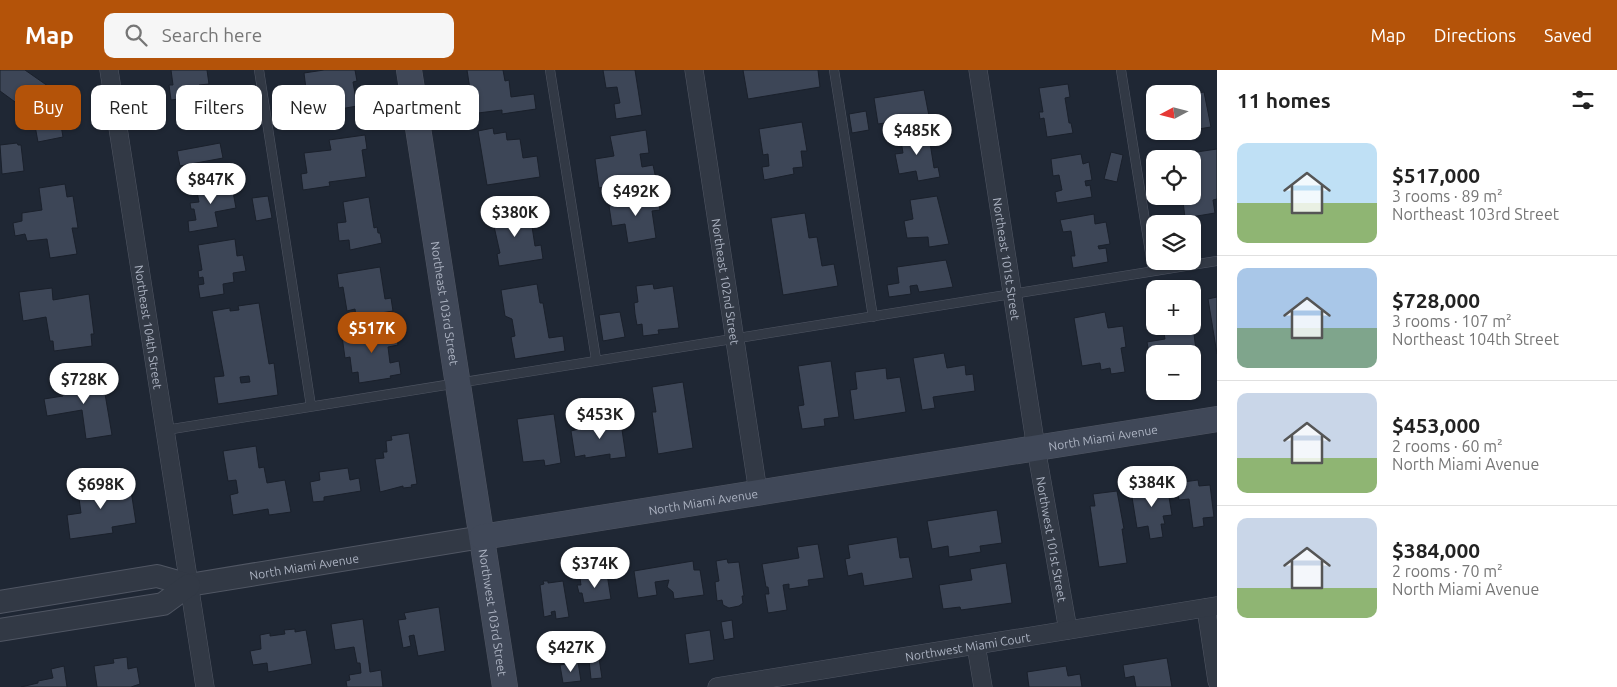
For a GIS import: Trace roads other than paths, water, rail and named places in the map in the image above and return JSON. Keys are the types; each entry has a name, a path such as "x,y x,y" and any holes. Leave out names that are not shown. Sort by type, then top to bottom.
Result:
{"main road":[{"name":"Northeast 103rd Street","path":"409,70 482,537"},
{"name":"North Miami Avenue","path":"482,537 1217,419"},
{"name":"Northwest 103rd Street","path":"482,537 505,687"}],"street":[{"name":"Northeast 104th Street","path":"109,70 205,687"},
{"name":"Northeast 102nd Street","path":"694,70 758,492"},
{"name":"Northeast 101st Street","path":"978,70 1036,448"},
{"name":"Northwest 101st Street","path":"1036,448 1068,630"},
{"name":"North Miami Avenue","path":"0,602 157,576 189,585 482,537"},
{"name":"North Miami Avenue","path":"0,630 163,604 189,585"},
{"name":"Northwest Miami Court","path":"717,687 746,685 1211,607"},
{"path":"1211,607 1217,682"},
{"path":"976,645 983,687"}],"lane":[{"path":"259,70 311,406"},
{"path":"550,70 596,359"},
{"path":"834,70 873,316"},
{"path":"1121,70 1153,271"},
{"path":"166,430 596,359 1217,261"}]}
